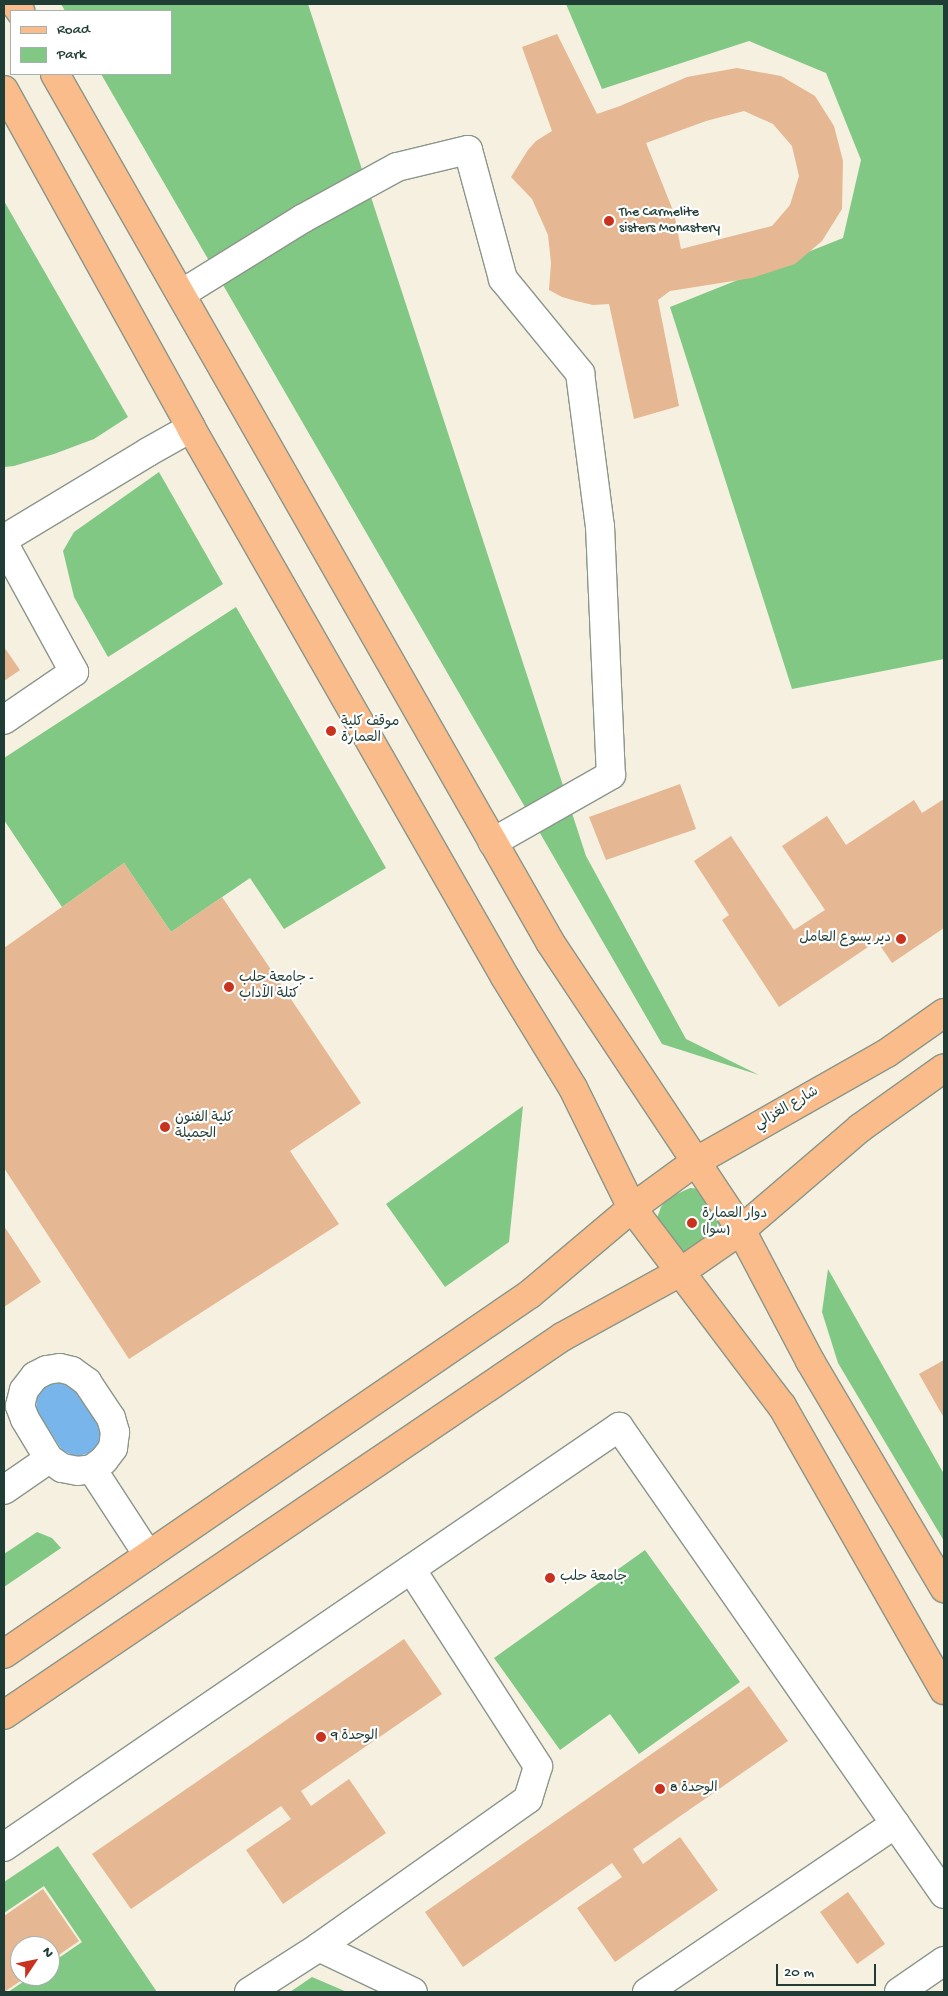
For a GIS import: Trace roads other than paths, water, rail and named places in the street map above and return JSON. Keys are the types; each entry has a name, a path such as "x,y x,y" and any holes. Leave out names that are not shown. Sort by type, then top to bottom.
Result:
{"main road":[{"path":"56,75 550,942 741,1230 810,1362 944,1588"},
{"path":"4,90 191,428 504,977 573,1088 632,1208 682,1271 782,1406 944,1690"},
{"name":"شارع الغزالي","path":"4,1654 530,1294 632,1208 695,1162 887,1053 944,1013"},
{"path":"4,1715 562,1337 682,1271 741,1230 860,1128 944,1068"}],"street":[{"path":"181,294 302,218 397,168 468,150 503,278 580,373 600,526 611,775 493,842"},
{"path":"4,539 191,428"},
{"path":"4,544 74,672 4,720"},
{"path":"60,1368 72,1371 87,1382 111,1418 115,1432 114,1448 92,1469 78,1471 62,1468 49,1459 25,1419 20,1406 24,1390 35,1376 47,1370 60,1368"},
{"path":"4,1847 619,1427 944,1894"},
{"path":"4,1490 49,1459"},
{"path":"92,1469 148,1555"},
{"path":"249,1992 319,1947 528,1798 538,1766 411,1569"},
{"path":"647,1992 895,1824"},
{"path":"319,1947 414,1992"},
{"path":"900,1992 944,1962"}],"water":[{"path":"59,1381 73,1384 103,1429 101,1444 89,1453 76,1457 62,1450 36,1410 37,1396 45,1387"}],"place":[{"name":"The Carmelite sisters Monastery","path":"609,221"},
{"name":"موقف كلية العمارة","path":"331,731"},
{"name":"دير يسوع العامل","path":"901,939"},
{"name":"جامعة حلب - كتلة الآداب","path":"229,987"},
{"name":"كلية الفنون الجميلة","path":"165,1127"},
{"name":"دوار العمارة (سوا)","path":"692,1223"},
{"name":"جامعة حلب","path":"550,1578"},
{"name":"الوحدة 9","path":"321,1737"},
{"name":"الوحدة 8","path":"660,1789"}]}
